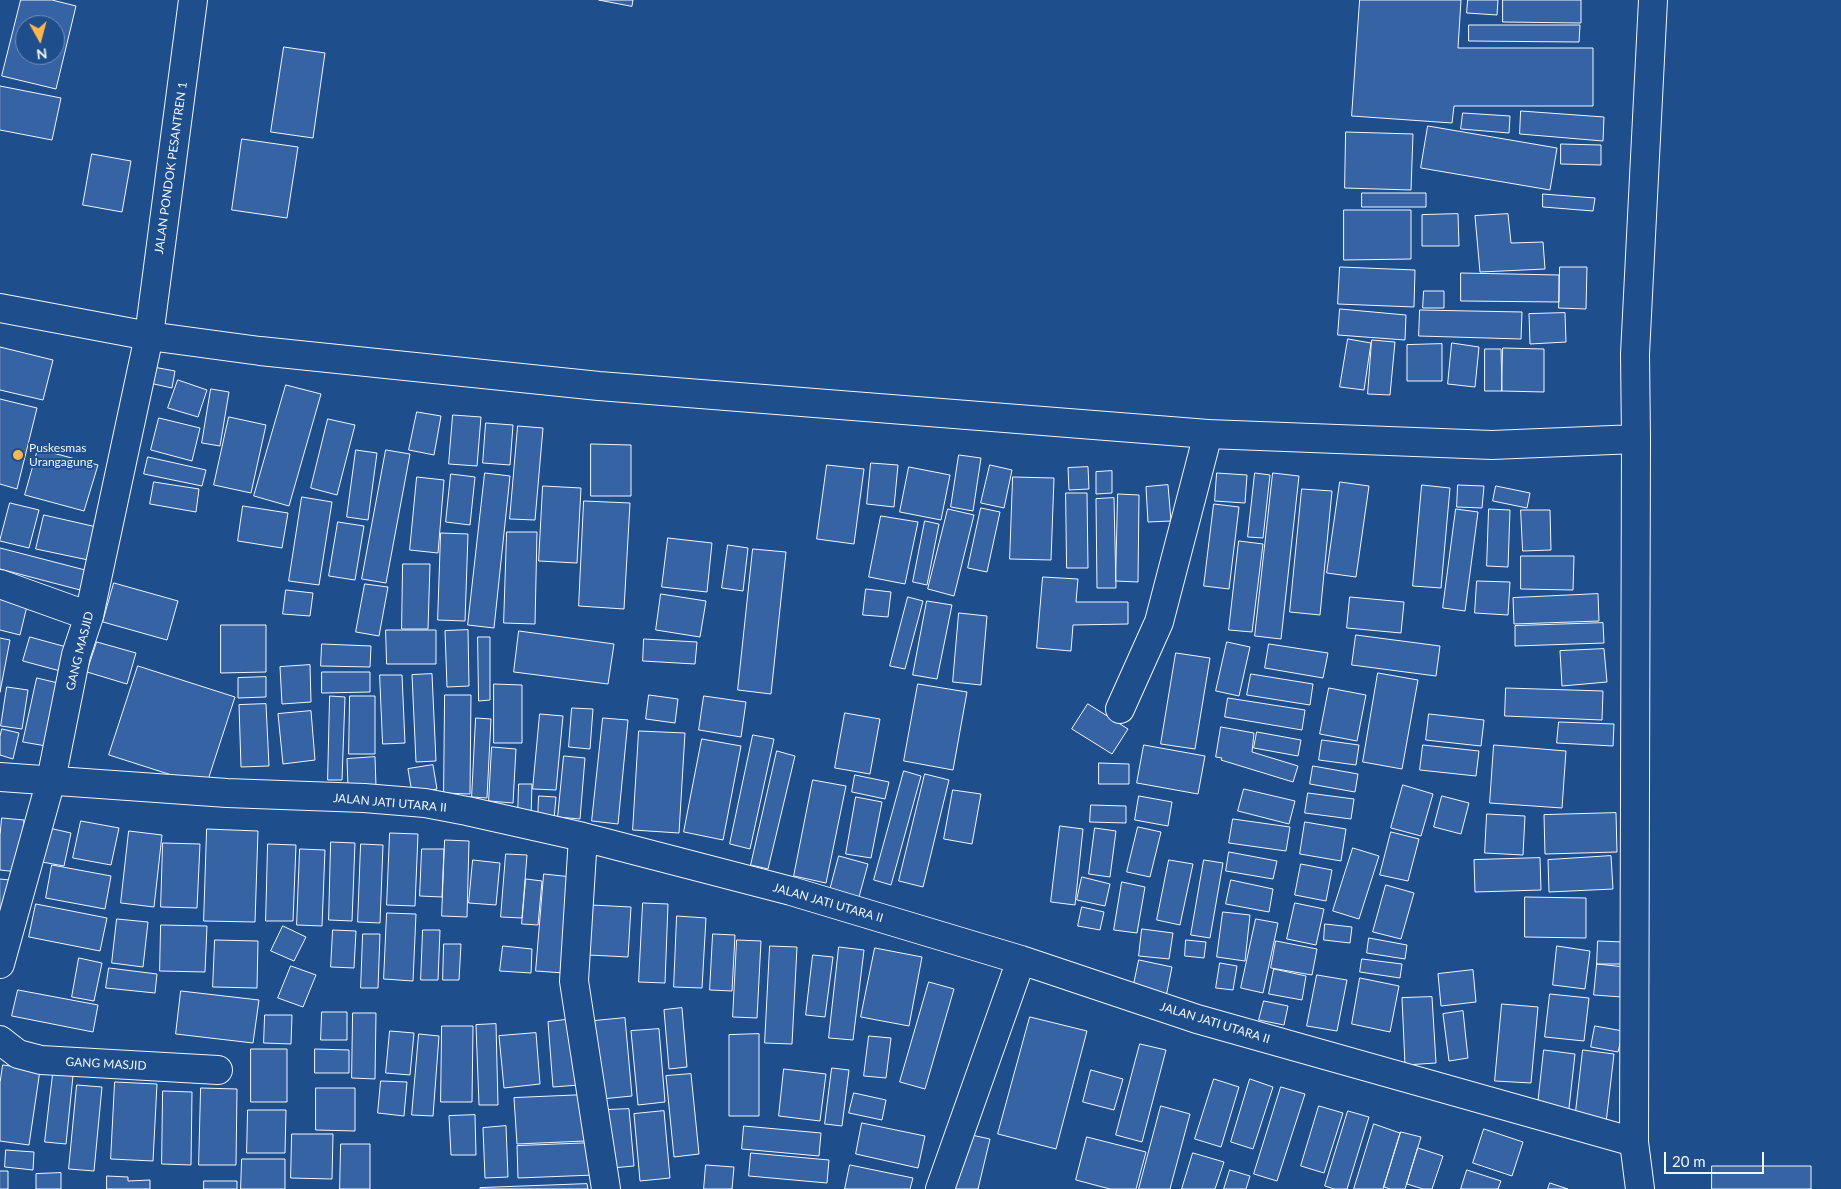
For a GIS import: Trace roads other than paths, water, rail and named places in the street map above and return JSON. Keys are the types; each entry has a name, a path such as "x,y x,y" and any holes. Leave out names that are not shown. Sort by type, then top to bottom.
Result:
{"street":[{"name":"JALAN PONDOK PESANTREN 1","path":"149,336 193,0"},
{"path":"1640,1189 1634,1142 1635,354 1653,0"},
{"path":"0,308 149,336 260,351 599,386 1208,434 1492,445 1636,439"},
{"name":"GANG MASJID","path":"0,964 51,780 76,655 90,616 149,336"},
{"path":"1120,709 1159,622 1208,434"},
{"path":"0,584 90,616"},
{"name":"JALAN JATI UTARA II","path":"0,777 227,793 364,798 425,803 467,810 583,837 791,891 1021,960 1197,1019 1634,1142"},
{"path":"583,837 574,981 606,1189"},
{"path":"940,1189 1021,960"},
{"name":"GANG MASJID","path":"0,1040 18,1054 41,1060 218,1070"}],"place":[{"name":"Puskesmas Urangagung","path":"18,455"}]}
